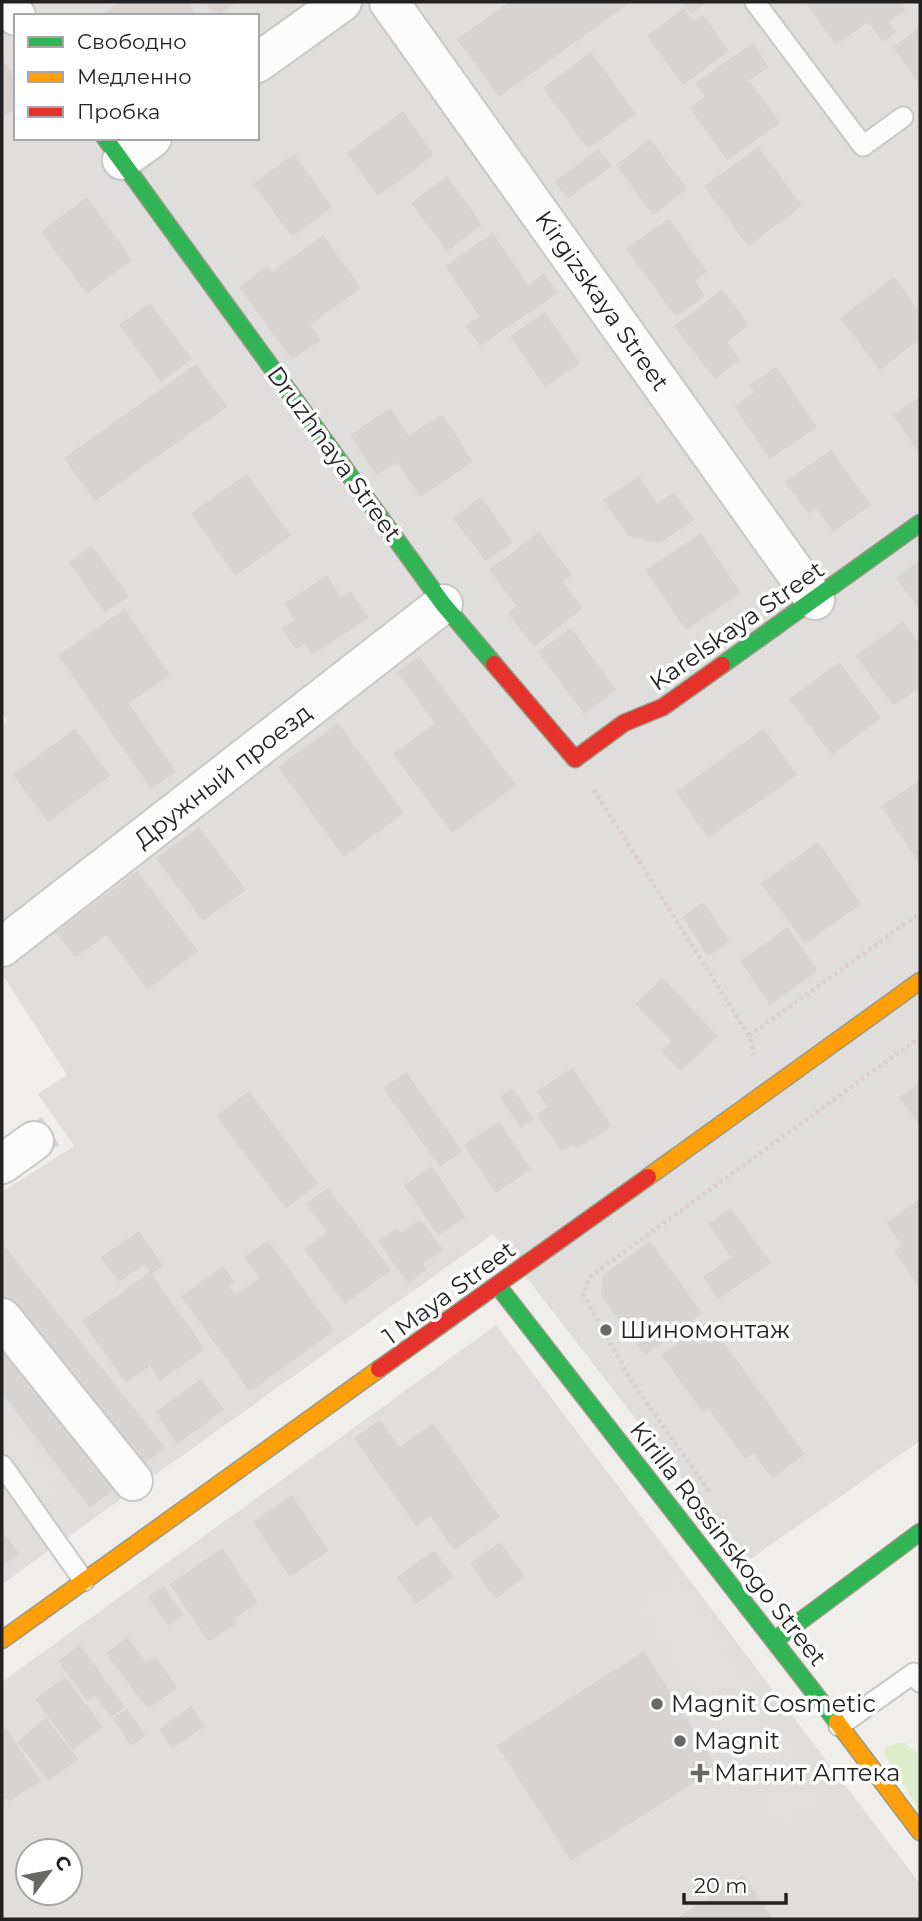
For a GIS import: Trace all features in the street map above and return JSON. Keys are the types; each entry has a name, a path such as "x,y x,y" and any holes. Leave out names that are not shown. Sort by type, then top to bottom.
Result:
{"main road":[{"name":"Druzhnaya Street","path":"113,149 443,604 575,760"},
{"name":"Karelskaya Street","path":"575,760 624,723 663,707 920,523"},
{"name":"1 Maya Street","path":"2,1640 920,981"},
{"name":"Kirilla Rossinskogo Street","path":"498,1286 775,1640 920,1832"},
{"path":"775,1640 920,1532"}],"street":[{"path":"259,62 342,2"},
{"name":"Kirgizskaya Street","path":"389,2 815,600"},
{"path":"113,149 145,140"},
{"name":"Дружный проезд","path":"2,947 443,604"},
{"path":"2,1164 34,1141"},
{"path":"2,1318 133,1481"}],"lane":[{"path":"755,2 863,146 903,117"},
{"path":"2,1465 84,1581"},
{"path":"839,1726 914,1673 920,1682"}],"path":[{"path":"575,760 749,1036 765,1093"},
{"path":"749,1036 920,913"},
{"path":"715,1500 632,1382 583,1294 591,1276 920,1037"}],"shaded area":[{"path":"2,2 920,2 920,1441 746,1562 493,1234 2,1584 2,1192 74,1146 38,1094 67,1075 2,974 2,731 7,720 2,712"},
{"path":"496,1325 920,1884 920,1919 2,1919 2,1682"},
{"path":"2,1411 56,1487 37,1500 2,1451"},
{"path":"680,1580 818,1798 780,1822 642,1604"}],"green space":[{"path":"896,1743 905,1743 920,1756 920,1811 885,1755 885,1748"}],"building":[{"path":"120,2 188,2 196,14 103,14"},
{"path":"204,2 237,2 220,14 215,14"},
{"path":"509,2 631,2 499,97 457,39"},
{"path":"682,2 707,2 691,14"},
{"path":"805,2 900,2 906,10 889,22 896,32 883,42 868,22 836,45"},
{"path":"684,8 694,21 703,15 729,51 683,85 647,36"},
{"path":"920,27 920,81 918,82 893,47"},
{"path":"753,43 769,67 749,80 780,123 727,161 690,108 705,97 695,83"},
{"path":"591,52 636,114 588,149 543,88"},
{"path":"2,59 14,76 14,109 2,118"},
{"path":"403,111 434,155 378,196 347,153"},
{"path":"650,139 687,189 653,215 616,165"},
{"path":"758,147 802,206 748,246 704,186"},
{"path":"599,149 612,166 567,199 555,181"},
{"path":"294,154 332,207 292,237 253,184"},
{"path":"447,176 482,225 447,251 411,203"},
{"path":"87,197 132,260 87,294 41,232"},
{"path":"669,218 707,272 695,281 705,296 676,317 626,249"},
{"path":"493,233 528,285 544,273 558,293 480,346 465,326 479,316 445,266"},
{"path":"323,235 361,288 310,325 321,340 292,360 239,287 267,266 272,272"},
{"path":"894,277 920,312 920,339 880,370 840,318"},
{"path":"722,289 749,325 727,342 740,360 715,379 674,326"},
{"path":"150,303 192,359 161,382 119,325"},
{"path":"545,312 580,363 545,387 510,336"},
{"path":"196,364 227,407 95,501 64,458"},
{"path":"776,367 817,427 770,459 734,406 754,393 749,385"},
{"path":"920,397 920,455 893,415"},
{"path":"390,408 409,436 442,414 473,462 420,497 397,462 376,475 350,435"},
{"path":"831,450 871,505 833,532 816,508 808,514 785,482"},
{"path":"247,474 291,536 235,576 191,513"},
{"path":"639,476 657,504 674,492 694,520 660,543 629,537 603,500"},
{"path":"481,497 513,542 486,562 453,518"},
{"path":"539,532 572,575 563,582 583,608 534,647 508,613 517,606 489,570"},
{"path":"701,533 741,593 686,630 645,570"},
{"path":"92,546 129,596 105,613 69,562"},
{"path":"920,560 920,610 896,578"},
{"path":"327,575 341,597 351,591 369,618 312,655 305,643 296,649 282,628 295,620 284,604"},
{"path":"125,609 170,675 129,703 176,772 151,789 58,655"},
{"path":"903,621 920,644 920,687 894,706 856,656"},
{"path":"571,628 616,690 584,714 538,652"},
{"path":"419,656 516,785 452,833 393,754 435,723 397,672"},
{"path":"839,662 881,718 832,755 789,699"},
{"path":"338,723 404,813 344,857 278,767"},
{"path":"764,728 797,775 708,838 676,792"},
{"path":"75,729 110,776 48,822 13,774"},
{"path":"920,780 920,864 881,806"},
{"path":"199,827 246,890 203,921 156,858"},
{"path":"818,842 861,904 805,944 761,883"},
{"path":"137,871 198,951 148,989 106,935 75,958 56,932"},
{"path":"703,902 730,942 708,956 682,917"},
{"path":"788,927 818,971 770,1005 740,961"},
{"path":"662,978 718,1036 681,1071 661,1051 672,1042 635,1004"},
{"path":"572,1068 612,1126 577,1149 573,1144 562,1152 537,1114 548,1107 537,1091"},
{"path":"406,1072 462,1151 440,1167 383,1088"},
{"path":"920,1083 920,1126 899,1097"},
{"path":"512,1088 534,1119 521,1128 500,1097"},
{"path":"249,1091 318,1184 286,1209 216,1116"},
{"path":"42,1117 59,1145 42,1155 26,1127"},
{"path":"499,1121 531,1169 496,1193 464,1145"},
{"path":"432,1166 466,1217 438,1236 404,1185"},
{"path":"328,1188 391,1270 345,1304 304,1249 327,1232 306,1204"},
{"path":"917,1201 920,1205 920,1288 894,1251 902,1245 886,1223"},
{"path":"731,1208 771,1263 718,1299 703,1277 731,1257 708,1224"},
{"path":"420,1219 443,1250 423,1264 427,1270 408,1283 378,1241 397,1228 401,1233"},
{"path":"139,1231 163,1266 151,1274 205,1349 160,1381 150,1366 126,1383 82,1321 150,1272 145,1264 119,1282 101,1257"},
{"path":"268,1240 334,1331 250,1392 181,1296 223,1266 235,1282 229,1286 235,1295 259,1278 244,1257"},
{"path":"650,1241 702,1313 645,1355 601,1296 603,1275"},
{"path":"2,1243 165,1447 137,1470 2,1302"},
{"path":"708,1321 805,1454 772,1478 753,1453 745,1459 708,1408 703,1412 661,1355"},
{"path":"2,1330 120,1485 90,1508 2,1393"},
{"path":"201,1379 224,1410 177,1444 155,1412"},
{"path":"380,1420 400,1447 433,1423 500,1517 454,1550 430,1516 416,1526 354,1438"},
{"path":"292,1495 329,1551 290,1577 253,1522"},
{"path":"2,1530 19,1554 2,1566"},
{"path":"500,1542 525,1577 495,1599 470,1563"},
{"path":"222,1548 258,1603 234,1619 238,1623 209,1642 170,1584"},
{"path":"434,1550 454,1577 416,1604 397,1577"},
{"path":"164,1586 183,1615 168,1626 148,1597"},
{"path":"128,1637 146,1663 155,1656 177,1688 148,1709 106,1653"},
{"path":"80,1645 125,1707 111,1717 95,1696 87,1701 58,1661"},
{"path":"644,1651 718,1768 571,1861 497,1745"},
{"path":"65,1677 103,1727 73,1750 35,1699"},
{"path":"191,1706 205,1726 172,1749 159,1729"},
{"path":"127,1709 146,1736 131,1746 113,1718"},
{"path":"46,1718 78,1759 49,1781 17,1742"},
{"path":"6,1728 41,1781 8,1802 6,1798 2,1801 2,1731"},
{"path":"743,1875 773,1919 676,1919"}],"traffic: fast":[{"path":"106,140 443,604 494,664"},
{"path":"722,665 920,523"},
{"path":"498,1286 837,1722"},
{"path":"775,1640 920,1532"}],"traffic: slow":[{"path":"648,1177 920,981"},
{"path":"2,1640 379,1369"},
{"path":"837,1722 920,1832"}],"traffic: jam":[{"path":"494,664 575,759 624,723 663,707 722,665"},
{"path":"379,1369 648,1177"}],"place":[{"name":"Шиномонтаж","path":"606,1330"},
{"name":"Magnit Cosmetic","path":"657,1704"},
{"name":"Magnit","path":"680,1741"},
{"name":"Магнит Аптека","path":"700,1773"}]}
